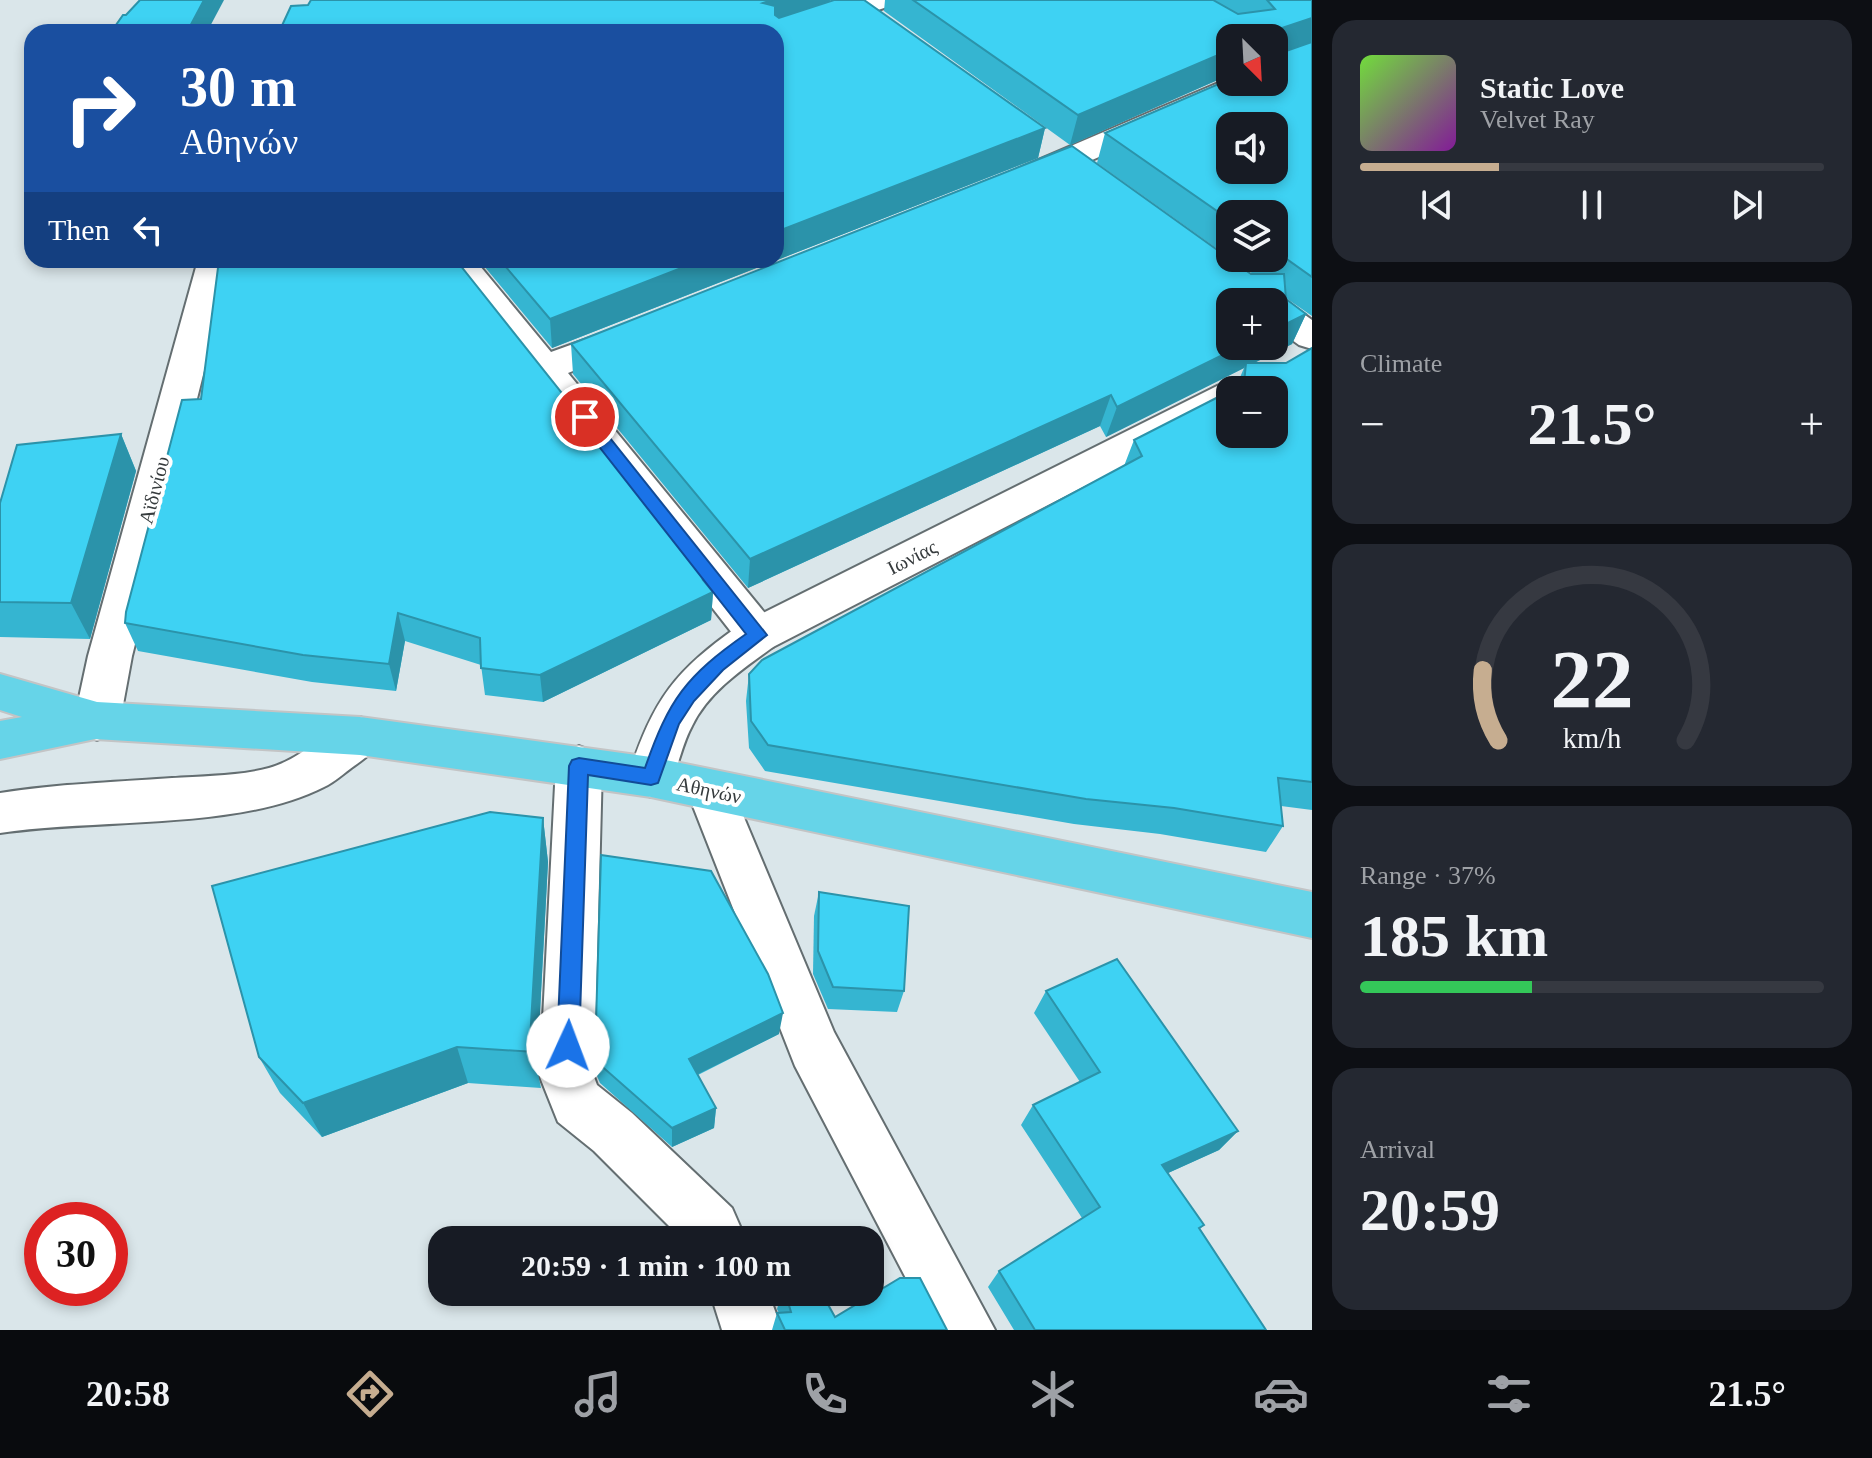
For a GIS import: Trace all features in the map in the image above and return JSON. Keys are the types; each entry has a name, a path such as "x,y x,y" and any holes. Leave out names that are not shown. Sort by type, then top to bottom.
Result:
{"main road":[{"path":"0,692 97,721"},
{"path":"0,740 97,721"},
{"name":"Αθηνών","path":"97,721 360,736 651,777 1312,915"}],"street":[{"path":"784,33 865,9"},
{"path":"996,189 1216,96"},
{"name":"Αϊδινίου","path":"97,721 110,656 213,268"},
{"path":"464,268 758,635"},
{"path":"1288,320 1312,337"},
{"path":"546,368 648,328"},
{"name":"Ιωνίας","path":"651,777 670,722 688,696 716,665 758,635 1216,402"},
{"path":"0,813 44,806 196,797 269,788 309,773 360,736"},
{"path":"579,766 567,1077 577,1103 613,1132 710,1226"},
{"path":"710,791 814,1048 965,1330"},
{"path":"744,1306 752,1330"}],"building":[{"path":"140,0 204,0 191,24 117,24"},
{"path":"311,0 772,0 763,3 775,6 775,15 779,18 834,0 864,0 1045,128 784,229 784,24 283,24 291,6 308,5"},
{"path":"913,0 1213,0 1238,14 1275,9 1267,0 1312,0 1312,18 1288,26 1216,24 1216,56 1078,115"},
{"path":"1312,42 1312,277 1288,260 1288,200 1216,200 1216,210 1105,133 1216,85 1216,96 1288,96 1288,50"},
{"path":"1072,146 1216,249 1216,272 1284,274 1285,288 1216,288 1216,358 1117,407 1111,395 750,559 571,344 763,268 784,268 784,260"},
{"path":"218,268 462,268 709,578 703,580 713,592 540,675 481,668 480,638 398,613 389,664 303,655 125,623 182,400 201,399"},
{"path":"507,268 681,268 550,319"},
{"path":"1288,300 1306,314 1288,323"},
{"path":"1312,348 1312,782 1278,778 1283,826 1174,808 1086,799 768,745 751,721 749,674 762,660 1142,456 1134,440 1216,398 1216,448 1288,448 1288,376 1245,376 1246,363 1286,363"},
{"path":"121,434 71,603 0,602 0,503 17,445"},
{"path":"490,812 543,818 530,1041 535,1052 457,1047 303,1103 259,1057 212,886"},
{"path":"601,855 711,871 768,974 783,1013 689,1059 716,1108 672,1128 598,1063 595,1056"},
{"path":"819,892 909,906 904,991 833,987 818,951"},
{"path":"1117,959 1238,1131 1162,1165 1204,1225 1199,1228 1266,1330 1035,1330 999,1271 1100,1207 1033,1105 1100,1072 1046,991"},
{"path":"900,1278 920,1278 947,1330 785,1330 777,1313 791,1312 789,1306 829,1306 835,1317 853,1306 884,1306 884,1288"}],"route":[{"path":"568,1046 579,766 651,777 670,722 688,696 716,665 758,635 585,417"}]}
